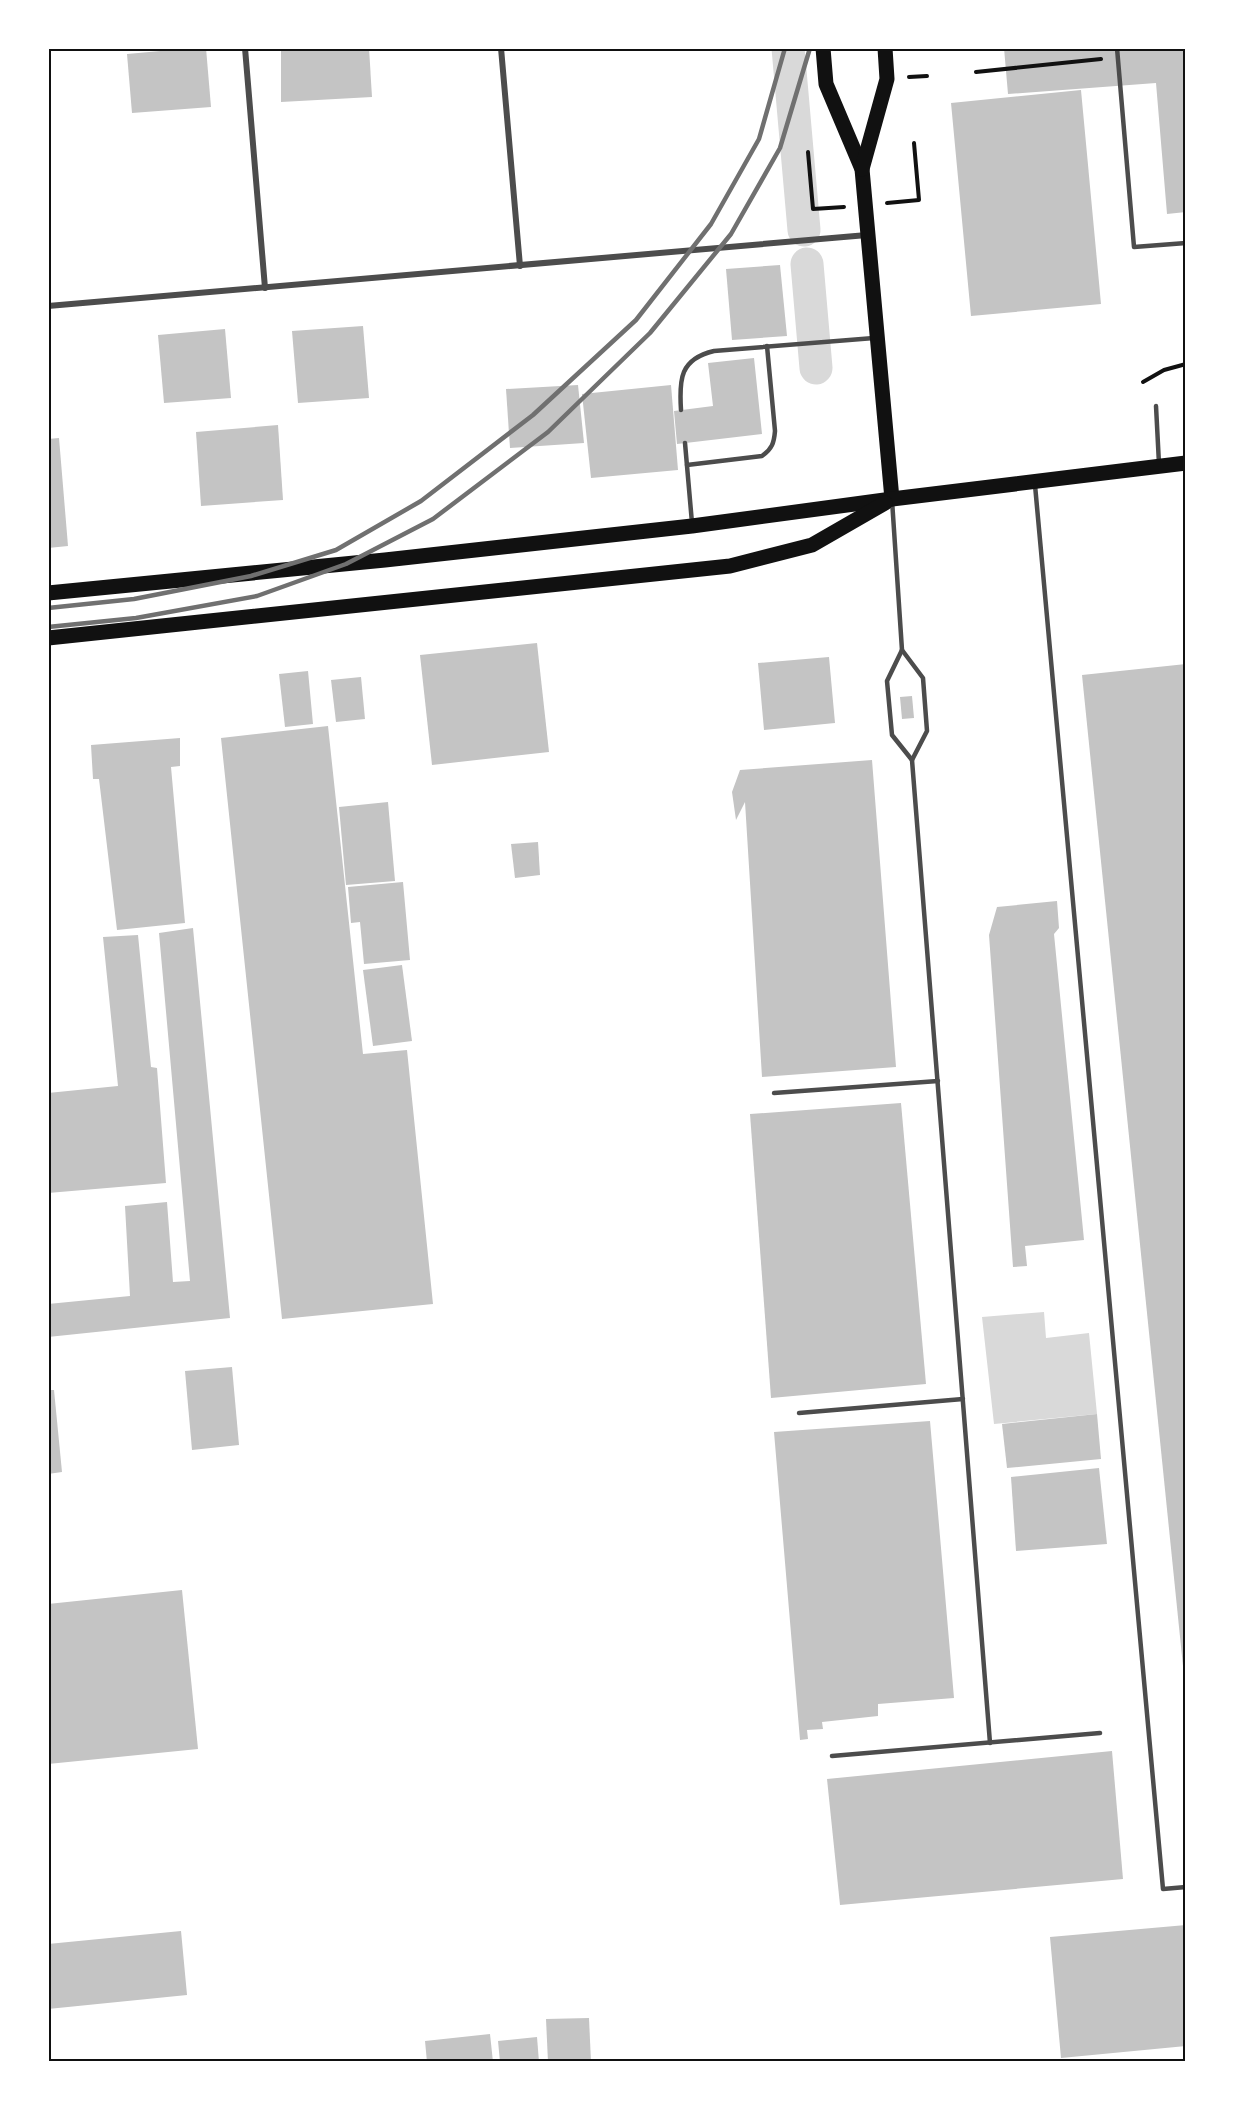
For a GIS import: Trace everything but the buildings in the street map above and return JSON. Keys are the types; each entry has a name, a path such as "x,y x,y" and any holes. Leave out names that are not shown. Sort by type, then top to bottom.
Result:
{"main road":[{"path":"823,48 826,84 862,169 892,499"},
{"path":"862,169 887,79 885,48"},
{"path":"48,593 385,560 692,526 1186,463"},
{"path":"48,639 730,566 812,546 892,499"}],"street":[{"path":"245,48 265,288"},
{"path":"501,48 520,266"},
{"path":"48,306 868,235"}],"lane":[{"path":"1117,48 1134,247 1186,243"},
{"path":"681,410 679,386 684,370 691,360 701,354 766,346 877,338"},
{"path":"687,465 762,456 769,451 774,443 775,431 766,346"},
{"path":"1155,406 1159,467"},
{"path":"685,443 692,526"},
{"path":"1035,482 1163,1889 1186,1887"},
{"path":"892,499 902,650 887,681 892,735 912,760"},
{"path":"902,650 923,678 927,731 912,760 990,1743"},
{"path":"774,1093 938,1081"},
{"path":"799,1413 963,1399"},
{"path":"832,1756 1100,1733"}],"path":[{"path":"976,72 1118,57"},
{"path":"908,77 927,76"},
{"path":"914,143 919,200"},
{"path":"808,152 813,209"},
{"path":"1143,382 1164,370 1186,364"}],"shaded area":[{"path":"1044,1312 1046,1338 1089,1333 1097,1414 994,1424 982,1317"}],"waterway":[{"path":"788,48 804,230"},
{"path":"807,264 816,368"}],"railway":[{"path":"48,608 134,599 251,576 336,550 421,501 533,415 636,320 711,224 759,139 785,48"},
{"path":"48,627 136,618 257,596 346,564 433,519 548,432 650,333 731,234 780,148 810,48"}]}
